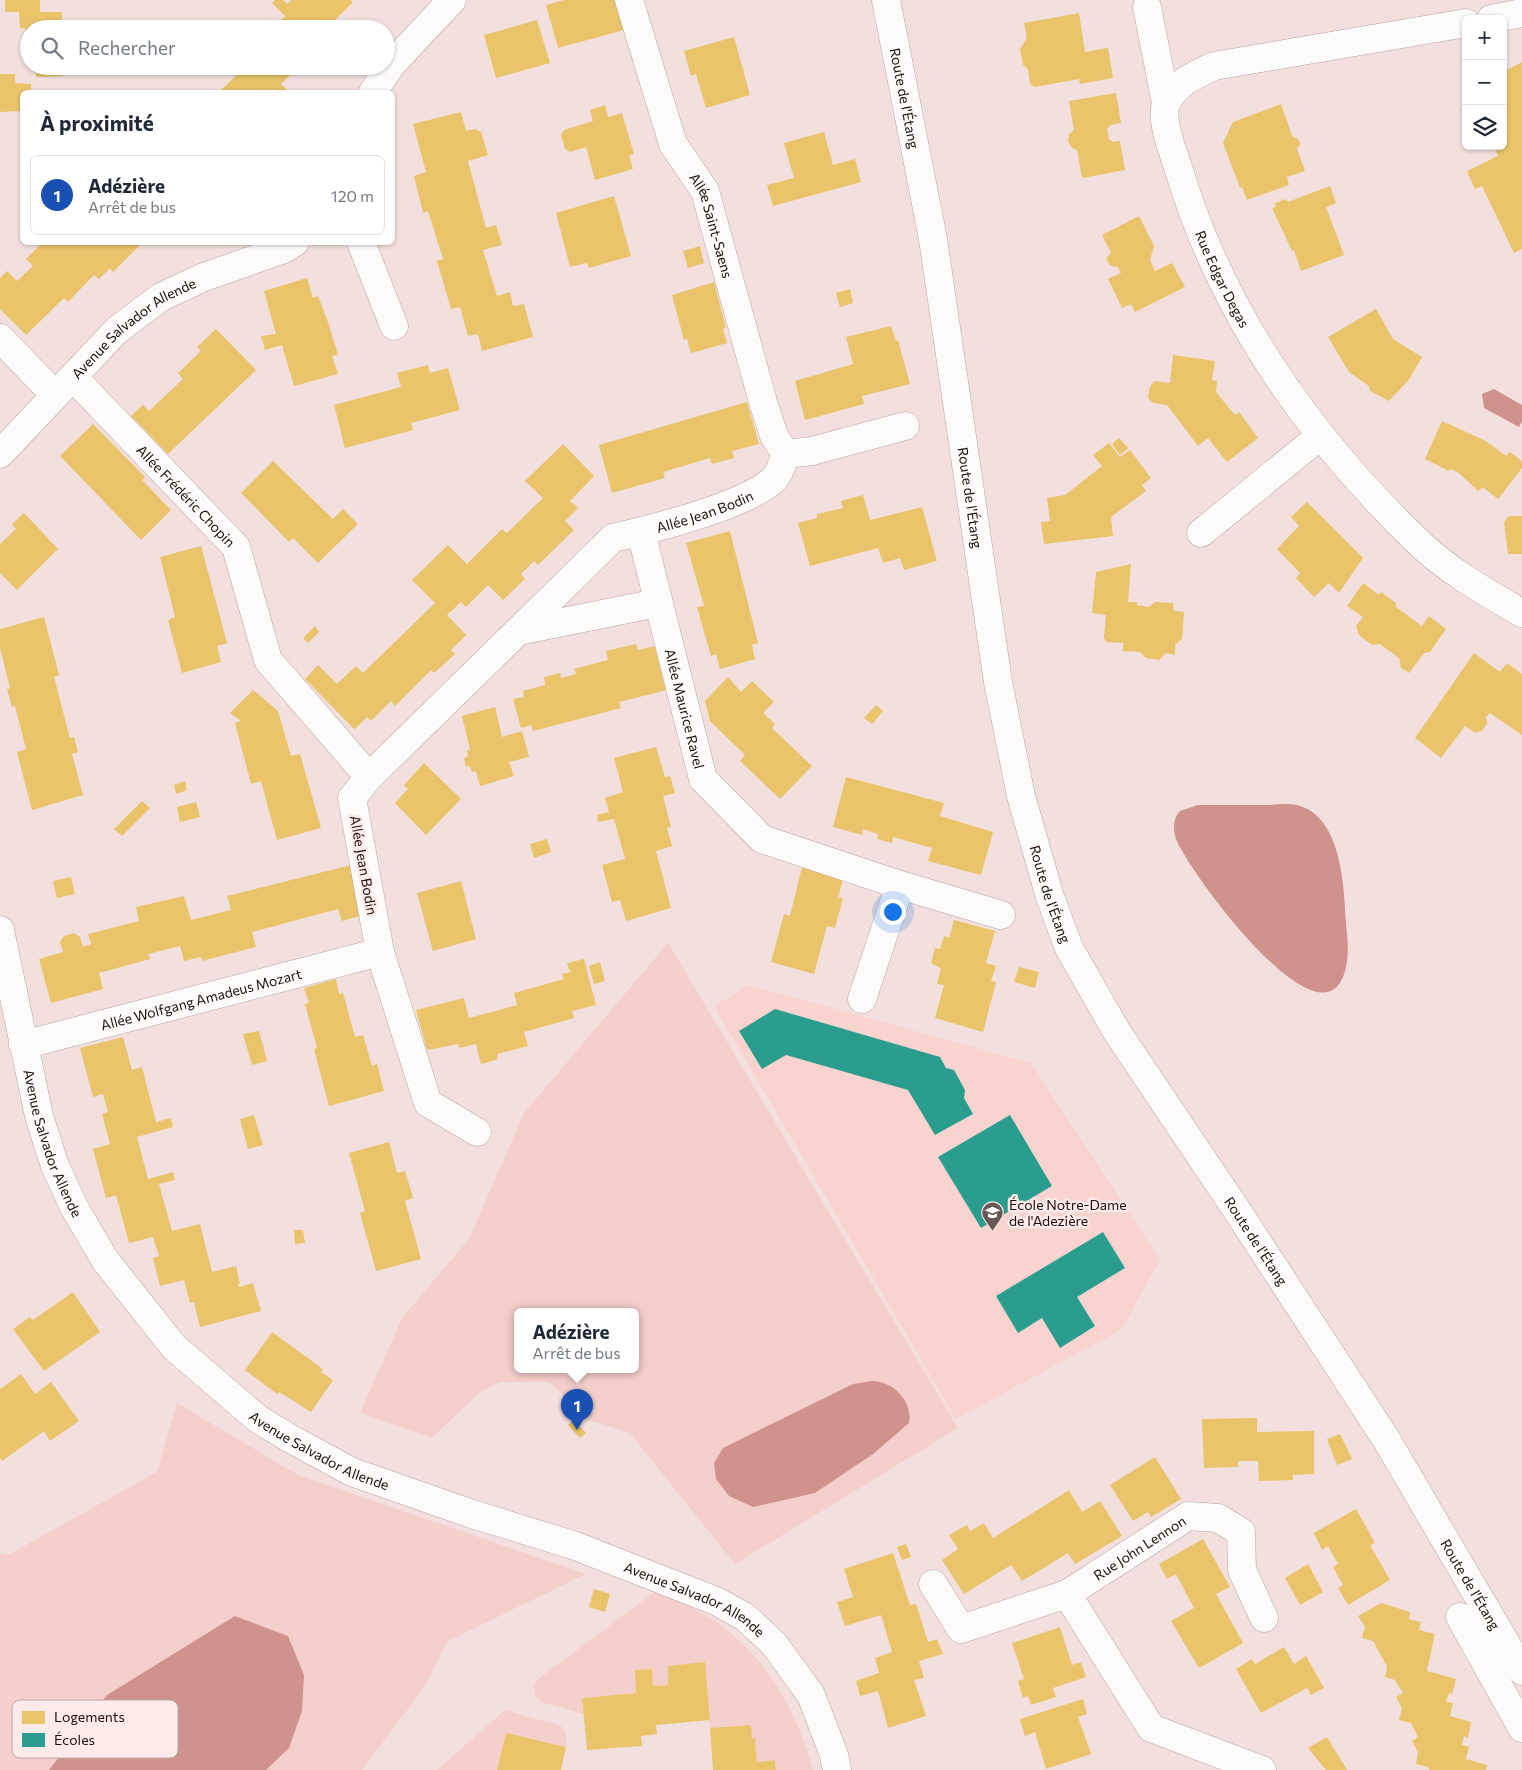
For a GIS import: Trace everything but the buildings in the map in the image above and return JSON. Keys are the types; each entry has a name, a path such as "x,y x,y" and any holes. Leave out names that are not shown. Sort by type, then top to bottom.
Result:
{"street":[{"path":"395,61 452,0"},
{"name":"Allée Saint-Saens","path":"629,0 674,144 705,191 763,402 774,436 786,454"},
{"name":"Route de l'Étang","path":"886,0 933,239 998,682 1021,796 1050,897 1068,948 1117,1032 1236,1208 1386,1439 1522,1671"},
{"name":"Rue Edgar Degas","path":"1147,7 1166,103 1166,129 1192,217 1227,292 1274,373 1320,436 1360,483 1415,540 1478,588 1522,614"},
{"path":"1507,16 1522,13"},
{"path":"1166,103 1183,81 1214,66 1462,24"},
{"path":"373,90 384,75"},
{"name":"Avenue Salvador Allende","path":"0,454 117,330 161,297 204,277 284,249 290,245"},
{"path":"362,245 394,326"},
{"name":"Allée Frédéric Chopin","path":"0,338 64,386 236,547 268,660 369,777"},
{"path":"786,454 812,451 905,426"},
{"path":"1201,533 1320,436"},
{"name":"Allée Jean Bodin","path":"477,1132 428,1102 380,952 352,798 369,777 613,538 641,532 750,495 777,476 786,454"},
{"name":"Allée Maurice Ravel","path":"641,532 703,779 762,839 900,885 1001,915"},
{"path":"518,631 658,603"},
{"path":"862,999 900,885"},
{"name":"Avenue Salvador Allende","path":"0,930 39,1116 55,1166 74,1207 104,1260 174,1347 258,1419 291,1440 352,1472 472,1514 573,1545 716,1601 746,1617 774,1644 811,1695 834,1755 837,1770"},
{"name":"Allée Wolfgang Amadeus Mozart","path":"23,1045 380,952"},
{"name":"Rue John Lennon","path":"933,1584 961,1629 1067,1594 1188,1516 1218,1518 1241,1532 1242,1570 1264,1618"},
{"path":"1067,1594 1150,1728 1262,1770"},
{"path":"1460,1617 1522,1728"}],"shaded area":[{"path":"1494,389 1522,405 1522,421 1519,427 1484,408 1482,394"},
{"path":"1293,804 1312,812 1323,823 1332,838 1338,855 1344,891 1348,956 1336,988 1316,992 1289,978 1260,952 1231,920 1206,887 1186,858 1174,832 1174,824 1180,811 1198,805"},
{"path":"668,943 958,1428 735,1564 630,1433 589,1420 549,1382 500,1382 480,1392 432,1438 360,1413 402,1318 469,1239 524,1113"},
{"name":"École Notre-Dame de l'Adezière","path":"749,985 1031,1063 1160,1260 1122,1329 956,1419 714,1006"},
{"path":"872,1381 887,1384 900,1394 908,1407 909,1423 873,1454 815,1493 753,1507 729,1496 716,1479 714,1463 723,1448 853,1384"},
{"path":"177,1403 298,1475 586,1574 448,1641 423,1689 362,1770 0,1770 0,1553 8,1555 157,1472"},
{"path":"656,1591 686,1604 713,1620 737,1639 758,1660 790,1710 803,1739 813,1770 776,1770 775,1760 757,1762 755,1739 752,1739 751,1725 710,1728 705,1662 668,1666 668,1685 653,1686 652,1669 635,1670 636,1693 582,1698 583,1714 541,1702 536,1697 534,1685 538,1679"},
{"path":"235,1616 288,1636 304,1675 302,1711 289,1748 266,1770 49,1770 58,1758 178,1758 178,1700 103,1700 107,1695"},
{"path":"505,1710 561,1726 566,1732 566,1747 521,1737 497,1770 437,1770"}],"place":[{"name":"École Notre-Dame de l'Adezière","path":"993,1231"},
{"name":"Adézière","path":"577,1430"}]}
